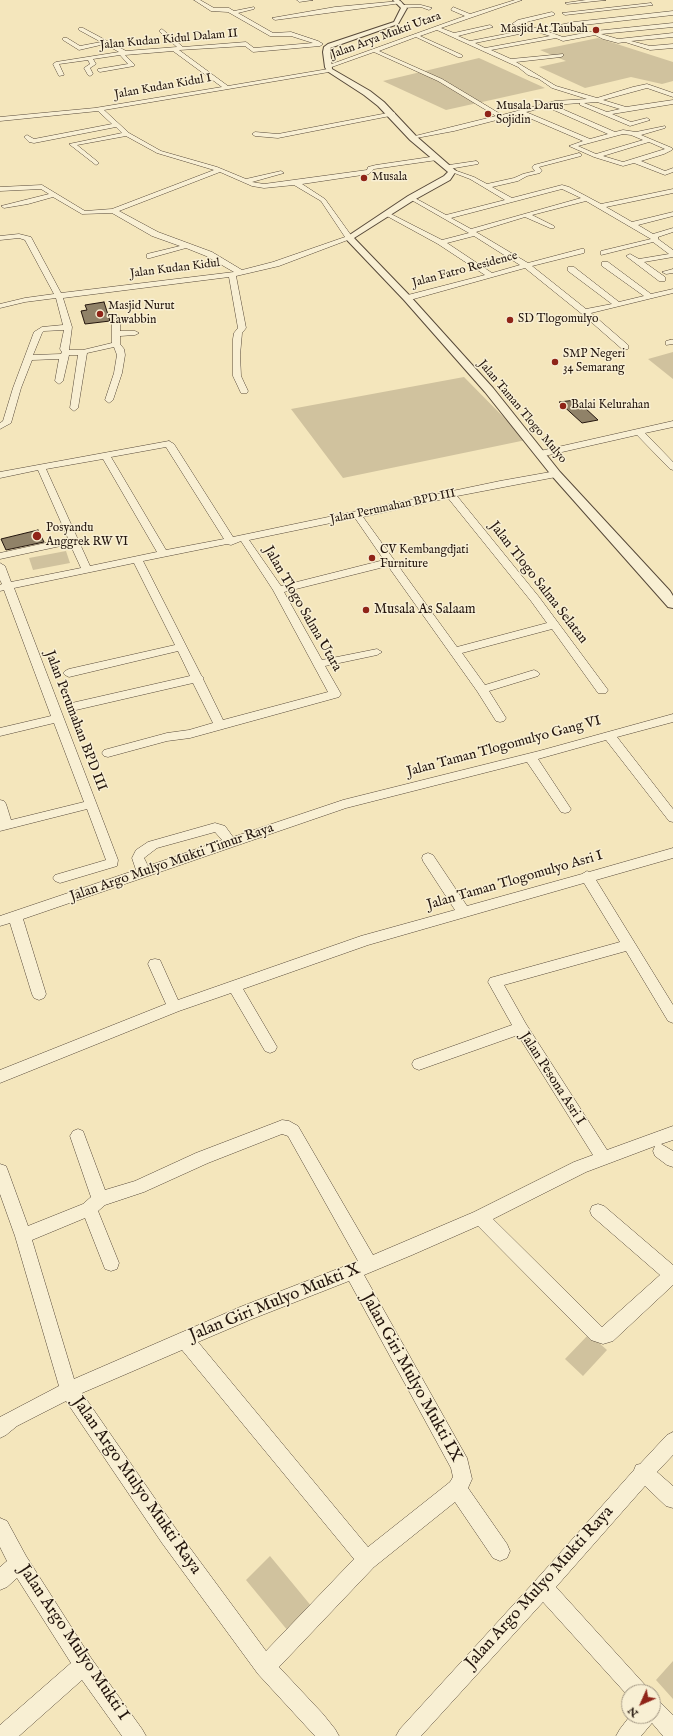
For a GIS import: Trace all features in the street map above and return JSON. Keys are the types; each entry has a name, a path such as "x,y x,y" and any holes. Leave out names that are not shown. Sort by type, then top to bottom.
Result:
{"street":[{"path":"196,0 203,5 217,10 228,10 272,35 291,34 324,45 396,23 403,12 400,3"},
{"path":"299,1 311,0"},
{"name":"Jalan Arya Mukti Utara","path":"328,69 470,16 520,0"},
{"path":"567,3 604,0"},
{"path":"643,0 671,14"},
{"path":"275,18 335,9 400,3 430,8"},
{"path":"565,14 656,7"},
{"path":"234,13 252,8"},
{"path":"453,9 470,16"},
{"path":"206,14 217,10"},
{"path":"552,14 520,21 515,24 563,39 595,33 673,25"},
{"path":"540,31 589,22 671,14"},
{"path":"454,35 490,27"},
{"path":"437,28 471,42 520,66 530,74 543,79 554,87 626,109"},
{"path":"81,29 124,54 132,65 100,70"},
{"path":"162,31 181,52 209,76 226,87"},
{"path":"471,42 521,33"},
{"path":"595,33 612,40 673,35"},
{"path":"417,36 460,56"},
{"path":"486,49 556,37"},
{"path":"65,39 79,48 104,43"},
{"path":"624,40 647,48 673,46"},
{"name":"Jalan Kudan Kidul Dalam II","path":"166,57 181,52 242,44 253,50 285,46 324,45"},
{"path":"324,45 328,69 367,93 392,114 413,138 450,169 472,178 512,201"},
{"name":"Jalan Kudan Kidul Dalam II","path":"61,75 57,64 124,54 174,49 181,52"},
{"path":"375,51 440,80 501,117"},
{"path":"509,61 558,55 564,61"},
{"name":"Jalan Kudan Kidul Dalam II","path":"90,59 93,64 87,68 90,74"},
{"name":"Jalan Kudan Kidul I","path":"0,119 99,109 328,69"},
{"path":"413,138 548,105 598,100 635,88 647,86 673,95"},
{"path":"578,102 630,124 646,120"},
{"path":"606,114 626,109 673,102"},
{"path":"548,105 613,134"},
{"path":"99,109 127,134 159,152 220,170 244,181 264,186 369,172 371,170 370,168 437,158"},
{"path":"520,112 589,141"},
{"path":"255,134 278,136 392,114"},
{"path":"27,137 31,141 34,141 116,125"},
{"path":"637,134 662,127"},
{"path":"629,132 637,134 670,149 635,161 619,164 575,149 572,146 613,134 629,132"},
{"path":"96,163 72,144 127,134"},
{"path":"596,156 649,140"},
{"path":"486,186 518,179 525,175 538,172 539,171 535,167 536,166 579,155"},
{"path":"635,161 673,177"},
{"path":"450,169 476,163"},
{"path":"294,183 323,200 349,238 411,198 447,178 451,174 450,169"},
{"path":"0,189 44,188 53,195 84,212 113,211 220,170"},
{"path":"665,173 673,170"},
{"path":"244,181 281,173"},
{"path":"446,217 562,187 567,188 632,224 673,254"},
{"path":"600,206 673,191"},
{"path":"4,206 28,202 53,195"},
{"path":"411,198 472,232 527,266 581,251"},
{"path":"441,242 526,215 585,199"},
{"path":"113,211 151,232 221,260 241,273"},
{"path":"387,214 441,242 492,276"},
{"path":"632,224 673,214"},
{"path":"526,215 552,227"},
{"path":"604,253 653,238 673,230"},
{"path":"0,238 19,236 28,239 59,296 68,328 64,349 65,354 59,381"},
{"name":"Jalan Kudan Kidul","path":"0,306 25,300 241,273 276,264 349,238"},
{"name":"Jalan Taman Tlogo Mulyo","path":"349,238 407,298 489,390 556,474 669,593 673,604"},
{"path":"150,256 186,246"},
{"path":"638,261 673,254"},
{"path":"630,256 650,269 667,274"},
{"path":"605,264 628,274 650,297"},
{"name":"Jalan Fatro Residence","path":"407,298 527,266 586,312 625,347"},
{"path":"571,269 617,304"},
{"path":"628,274 650,269"},
{"path":"232,274 242,328 238,333 237,338 236,355 238,376 244,391"},
{"path":"586,312 673,291"},
{"path":"109,400 116,382 121,356 120,349 116,344 116,322"},
{"path":"0,426 7,423 16,388 40,330 68,328"},
{"path":"116,334 135,333"},
{"path":"28,358 83,352 98,347 116,344"},
{"path":"74,408 83,352"},
{"path":"540,454 673,424"},
{"path":"639,432 673,467"},
{"path":"0,475 169,444 231,542"},
{"path":"106,456 163,554"},
{"path":"44,467 73,540 87,570"},
{"name":"Jalan Perumahan BPD III","path":"60,878 112,863 112,860 58,718 4,588 137,559 231,542 556,474"},
{"name":"Jalan Tlogo Salma Selatan","path":"451,495 554,625 602,690"},
{"path":"357,515 482,689 500,718"},
{"name":"Jalan Tlogo Salma Utara","path":"220,725 335,694 278,590 244,539"},
{"path":"0,556 73,540"},
{"path":"108,753 167,737 190,734 220,725 198,678 137,559"},
{"path":"278,590 390,562"},
{"path":"0,566 4,588"},
{"path":"455,651 554,625"},
{"path":"68,673 181,647"},
{"path":"318,664 377,652"},
{"path":"482,689 534,674"},
{"path":"76,706 198,678"},
{"path":"0,732 58,718"},
{"name":"Jalan Taman Tlogomulyo Gang VI","path":"343,804 530,757 673,718"},
{"path":"609,736 673,818"},
{"path":"530,757 565,808"},
{"path":"0,804 3,827 91,804"},
{"name":"Jalan Argo Mulyo Mukti Timur Raya","path":"0,921 227,837 343,804"},
{"path":"142,868 138,858 141,853 153,845 212,827 218,828 227,837"},
{"name":"Jalan Taman Tlogomulyo Asri I","path":"0,1077 174,1007 366,940 587,876 673,853"},
{"path":"428,858 464,912"},
{"path":"587,876 673,1017"},
{"path":"15,916 39,994"},
{"path":"521,1028 495,982 629,945"},
{"path":"155,964 174,1007"},
{"path":"234,986 270,1047"},
{"name":"Jalan Pesona Asri I","path":"419,1064 521,1028 603,1158"},
{"path":"23,1236 202,1158 282,1127 289,1128 294,1131 370,1265"},
{"path":"598,1211 673,1276 607,1335 603,1336 597,1334 480,1217 580,1167 673,1133"},
{"path":"78,1136 94,1204 111,1263"},
{"path":"0,1171 5,1203"},
{"name":"Jalan Argo Mulyo Mukti Raya","path":"5,1203 23,1236 69,1390 169,1536 265,1667 316,1721 328,1736"},
{"name":"Jalan Giri Mulyo Mukti X","path":"0,1429 11,1420 69,1390 253,1310 336,1277 353,1272 480,1217"},
{"name":"Jalan Giri Mulyo Mukti IX","path":"353,1272 460,1464 463,1479 457,1489"},
{"path":"185,1340 367,1560"},
{"name":"Jalan Argo Mulyo Mukti Raya","path":"406,1736 543,1587 643,1472 673,1440"},
{"path":"643,1472 673,1499"},
{"path":"265,1667 367,1560 457,1489 500,1551"},
{"name":"Jalan Argo Mulyo Mukti I","path":"0,1528 19,1563 84,1665 135,1736"},
{"path":"0,1580 19,1563"},
{"path":"543,1587 631,1684"},
{"path":"3,1736 84,1665"},
{"path":"661,1718 673,1731"},
{"path":"627,1736 637,1724"}],"shaded area":[{"path":"598,38 673,62 673,81 662,84 631,77 585,88 539,67 566,61 540,50"},
{"path":"479,58 545,88 446,110 383,81"},
{"path":"673,352 673,379 648,359"},
{"path":"464,377 526,440 343,478 291,409"},
{"path":"66,551 70,563 33,570 29,558"},
{"path":"589,1334 607,1350 583,1376 565,1359"},
{"path":"270,1556 317,1613 293,1637 246,1580"},
{"path":"673,1661 673,1699 661,1684 656,1680"}],"building":[{"name":"Masjid Nurut Tawabbin","path":"104,302 110,321 85,324 81,311 87,310 85,305"},
{"path":"576,400 598,420 582,423 559,402"},
{"path":"38,530 44,542 6,550 1,539"}],"place":[{"name":"Masjid At Taubah","path":"596,30"},
{"name":"Musala Darus Sojidin","path":"488,114"},
{"name":"Musala","path":"364,178"},
{"name":"Masjid Nurut Tawabbin","path":"100,314"},
{"name":"SD Tlogomulyo","path":"510,320"},
{"name":"SMP Negeri 34 Semarang","path":"555,362"},
{"name":"Balai Kelurahan","path":"563,406"},
{"name":"Posyandu Anggrek RW VI","path":"37,536"},
{"name":"CV Kembangdjati Furniture","path":"372,558"},
{"name":"Musala As Salaam","path":"366,610"}]}
